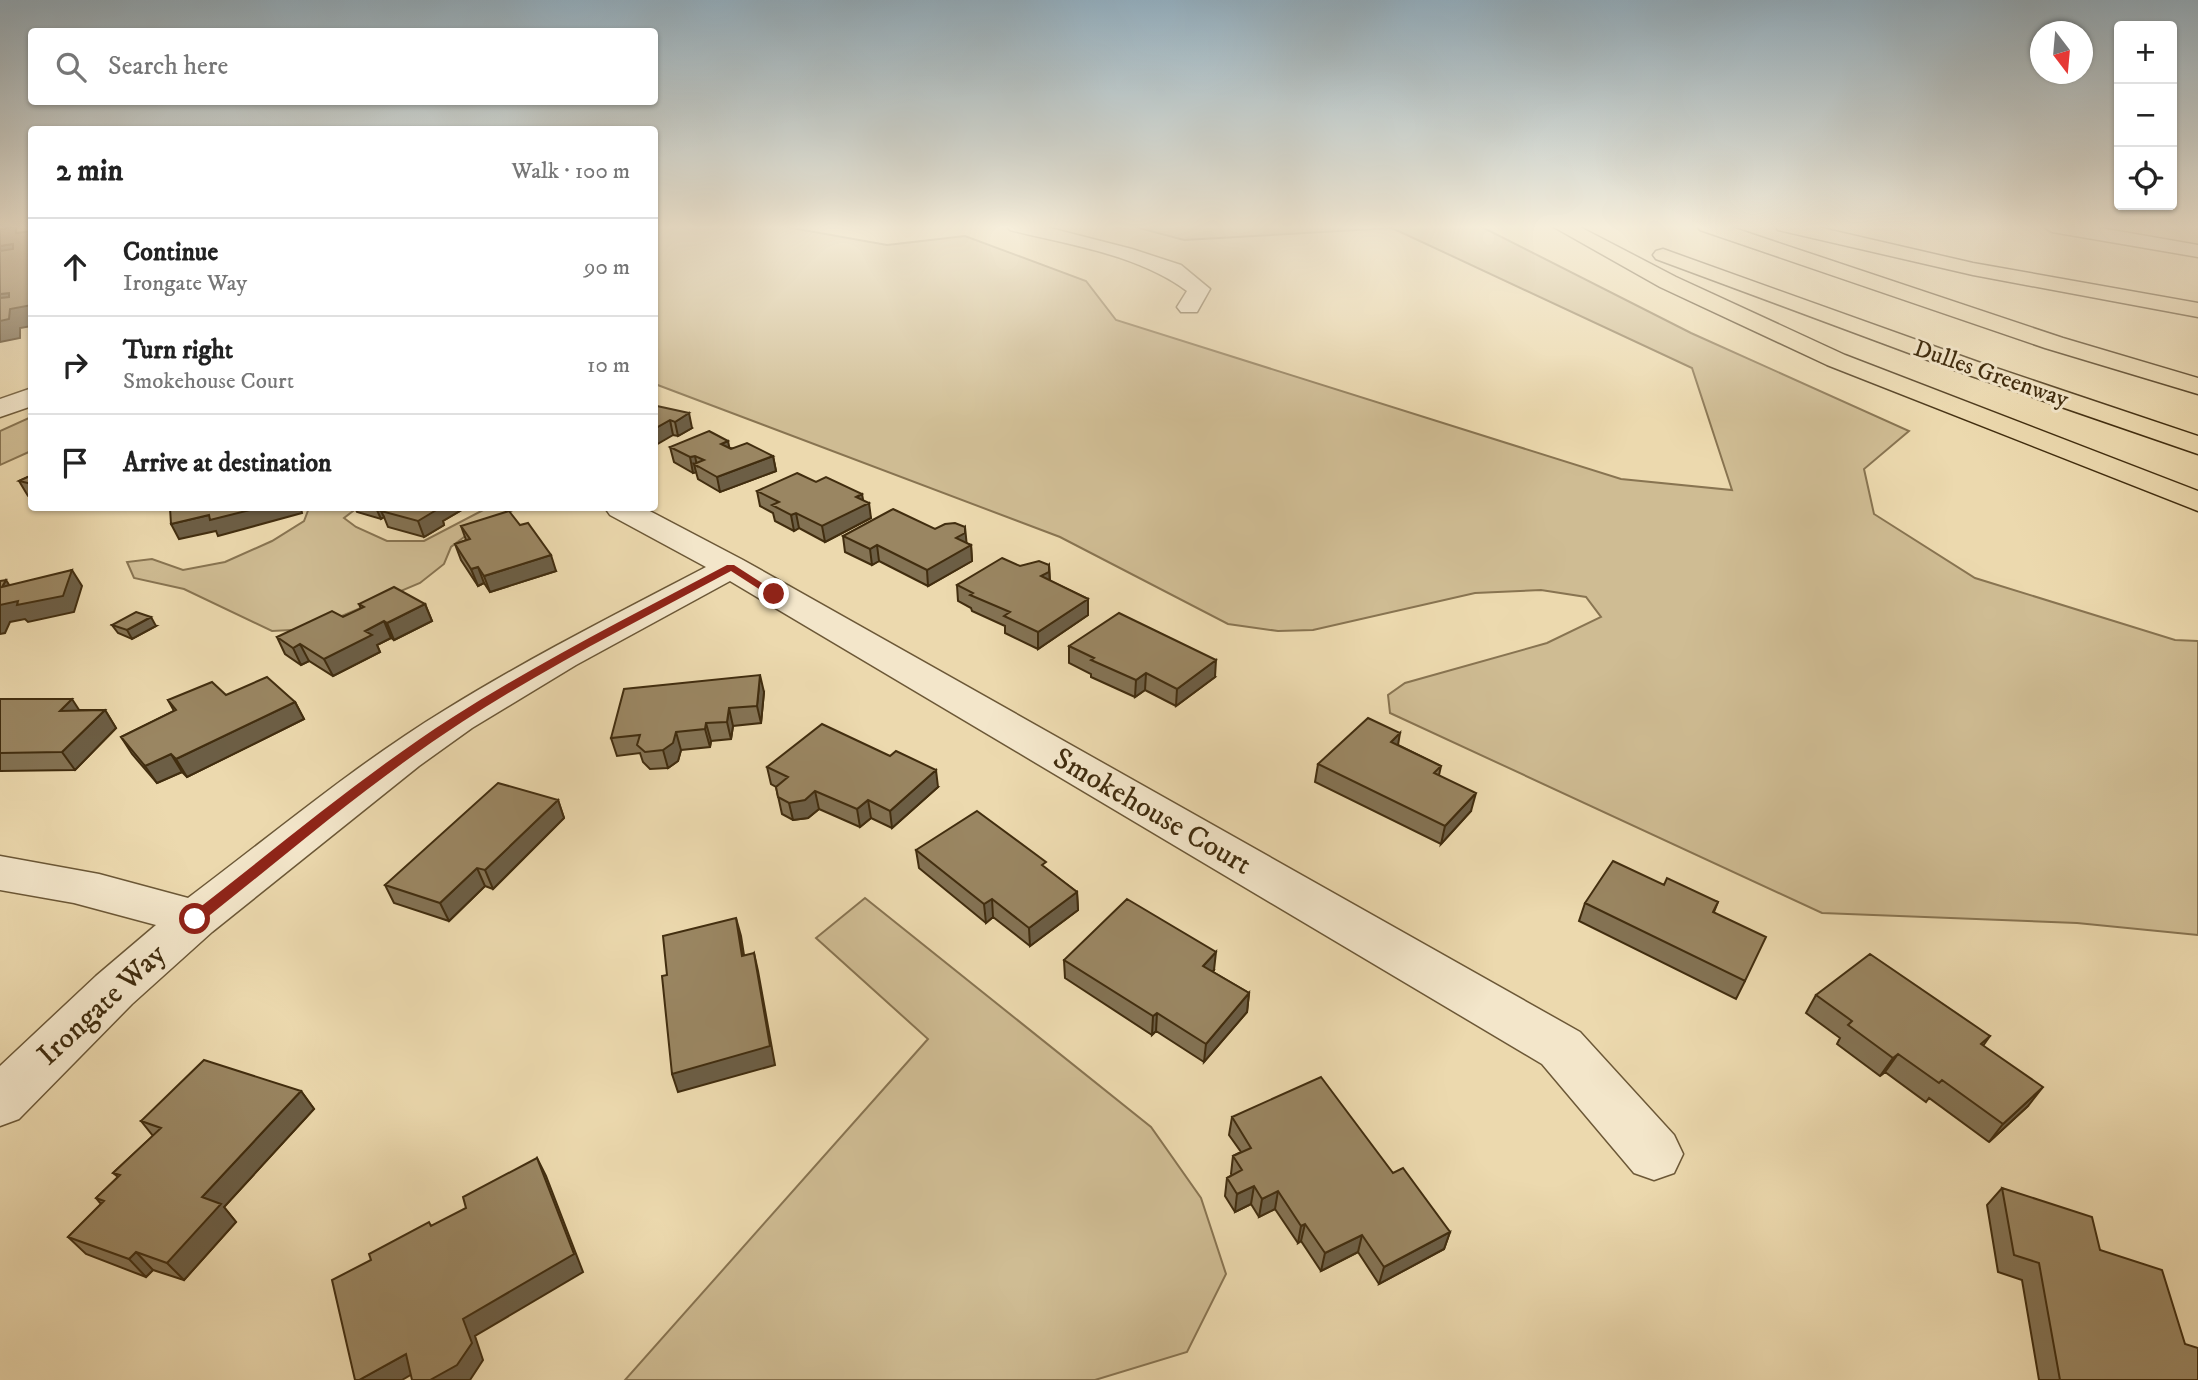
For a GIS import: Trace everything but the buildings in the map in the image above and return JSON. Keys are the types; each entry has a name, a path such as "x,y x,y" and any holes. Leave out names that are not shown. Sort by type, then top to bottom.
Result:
{"highway":[{"path":"1686,290 1836,360 1962,412 2198,502"},
{"name":"Dulles Greenway","path":"1758,290 2198,445"},
{"name":"Dulles Greenway","path":"1899,290 2041,338 2198,386"},
{"path":"2090,290 2198,310"}],"street":[{"path":"1189,307 1198,290"},
{"path":"0,409 28,398"},
{"name":"Smokehouse Court","path":"627,511 731,567 1561,1048 1654,1154"},
{"name":"Irongate Way","path":"0,1102 114,990 195,919 371,781 458,719 563,657 731,567"},
{"path":"0,873 71,884 138,899 195,919"}],"shaded area":[{"path":"658,290 1093,290 1116,320 1621,479 1732,490 1692,368 1526,290 1607,290 1691,333 1909,431 1864,469 1874,514 1975,578 2175,640 2198,641 2198,935 2077,923 1822,913 1390,713 1388,695 1405,683 1547,643 1601,617 1586,597 1541,590 1475,593 1313,630 1278,631 1228,624 1060,537 658,385"},
{"path":"28,418 28,452 0,465 0,431"},
{"path":"308,511 353,511 344,518 356,527 387,541 424,541 481,511 512,511 501,520 468,534 451,547 444,564 420,583 311,629 272,631 184,589 134,578 127,562 152,559 183,570 225,562 272,541 304,521"},
{"path":"865,898 1151,1127 1201,1198 1226,1274 1187,1352 1095,1380 625,1380 928,1039 816,938"}],"route":[{"path":"195,919 404,756 458,719 563,657 731,567 774,594"}]}
